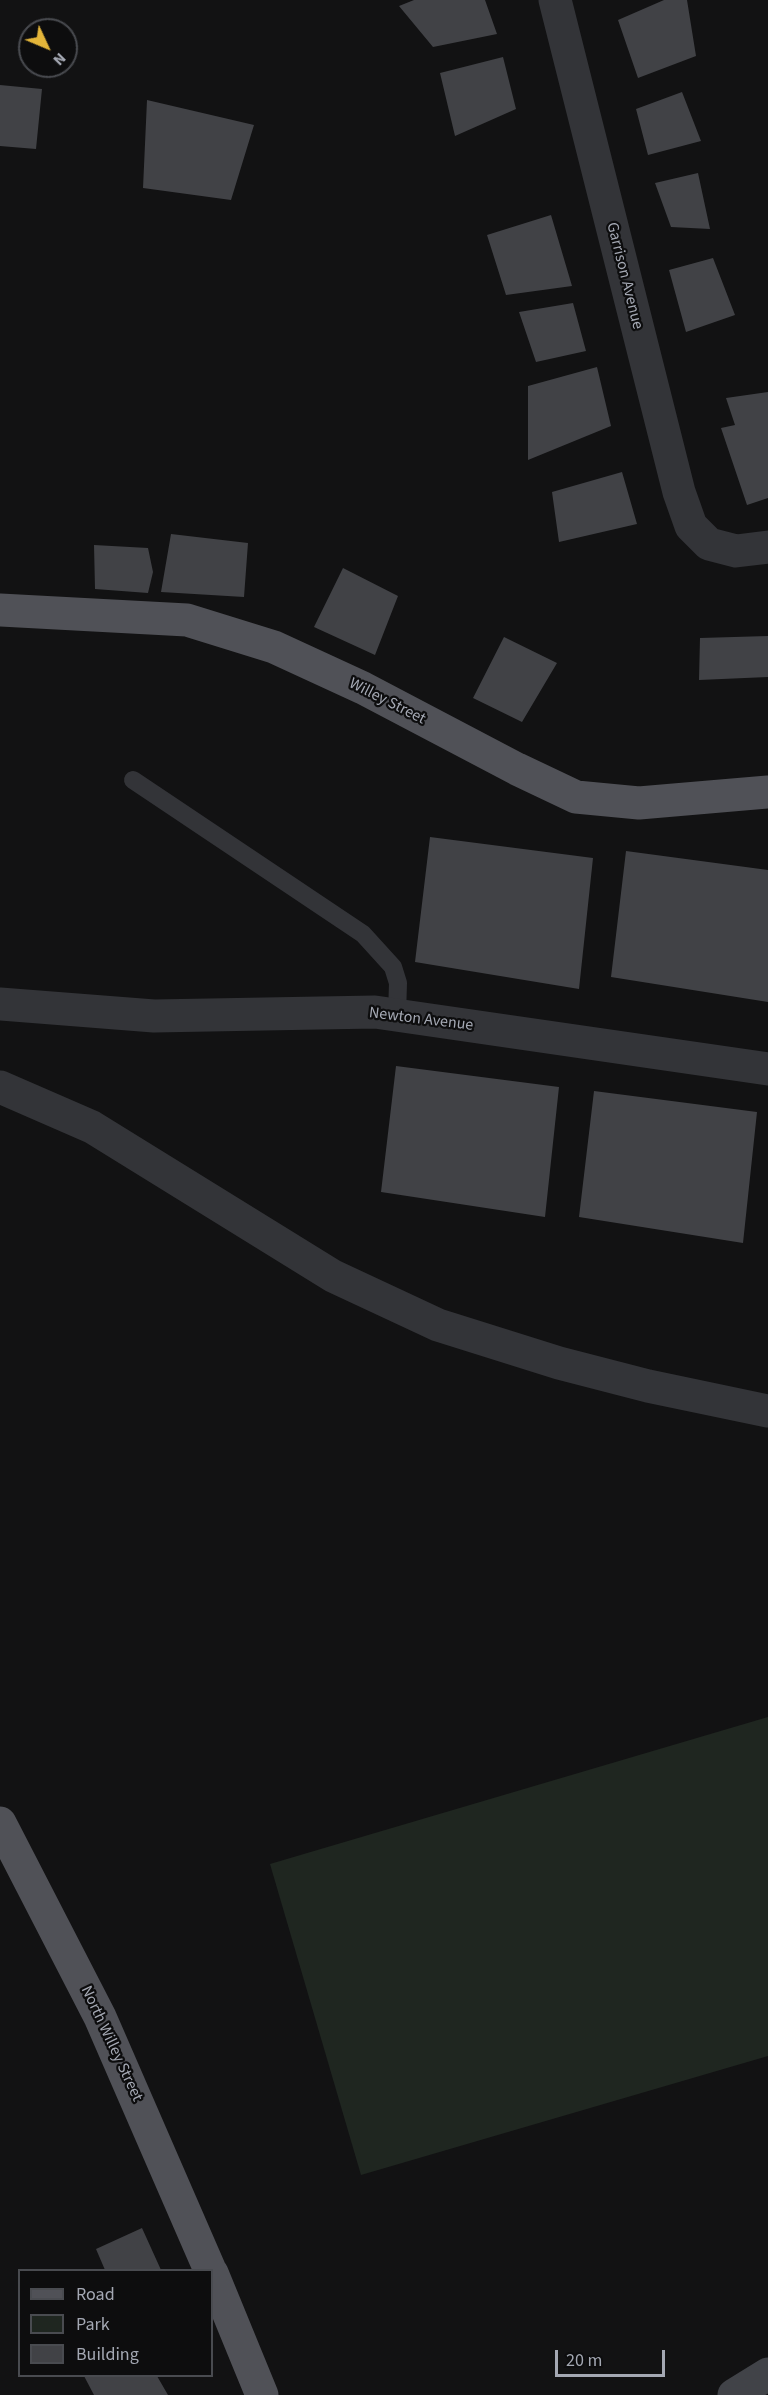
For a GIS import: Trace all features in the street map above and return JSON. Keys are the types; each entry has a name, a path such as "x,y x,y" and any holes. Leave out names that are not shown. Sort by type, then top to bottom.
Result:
{"main road":[{"name":"Willey Street","path":"0,610 187,620 274,647 363,688 517,770 576,797 639,803 768,792"},
{"name":"North Willey Street","path":"0,1823 100,2017 210,2269"},
{"name":"North Willey Street","path":"213,2277 262,2395"}],"street":[{"name":"Garrison Avenue","path":"555,0 679,492 691,526 709,543 736,551 768,548"},
{"name":"Newton Avenue","path":"0,1004 154,1016 375,1012 768,1069"},
{"path":"0,1087 92,1127 333,1275 438,1325 559,1363 648,1386 768,1411"},
{"path":"734,2395 768,2374"}],"lane":[{"path":"133,780 363,934 393,967 398,982 397,1015"}],"green space":[{"path":"768,1717 768,2056 361,2175 270,1864"}],"building":[{"path":"414,0 485,0 497,34 433,47 399,6"},
{"path":"664,0 687,0 696,56 638,78 618,20"},
{"path":"503,57 516,109 455,136 440,73"},
{"path":"0,85 42,89 36,149 0,146"},
{"path":"682,92 701,141 648,155 636,109"},
{"path":"147,100 254,125 231,200 143,188"},
{"path":"698,173 710,229 671,227 655,183"},
{"path":"551,215 572,286 506,295 487,235"},
{"path":"713,258 735,315 686,332 669,270"},
{"path":"573,303 586,351 536,362 519,312"},
{"path":"597,367 611,426 528,460 528,386"},
{"path":"768,392 768,498 747,505 721,428 735,425 726,398"},
{"path":"622,472 637,524 559,542 552,492"},
{"path":"171,534 248,543 244,597 161,592"},
{"path":"94,545 148,548 153,572 148,593 95,589"},
{"path":"343,568 398,596 375,655 314,627"},
{"path":"768,636 768,677 699,680 700,638"},
{"path":"504,637 557,663 522,722 473,698"},
{"path":"430,837 593,858 579,989 415,962"},
{"path":"626,851 768,870 768,1002 611,977"},
{"path":"396,1066 559,1087 545,1217 381,1192"},
{"path":"594,1091 757,1112 743,1243 579,1217"},
{"path":"142,2228 161,2269 105,2269 96,2249"},
{"path":"85,2377 158,2377 168,2395 94,2395"}]}
